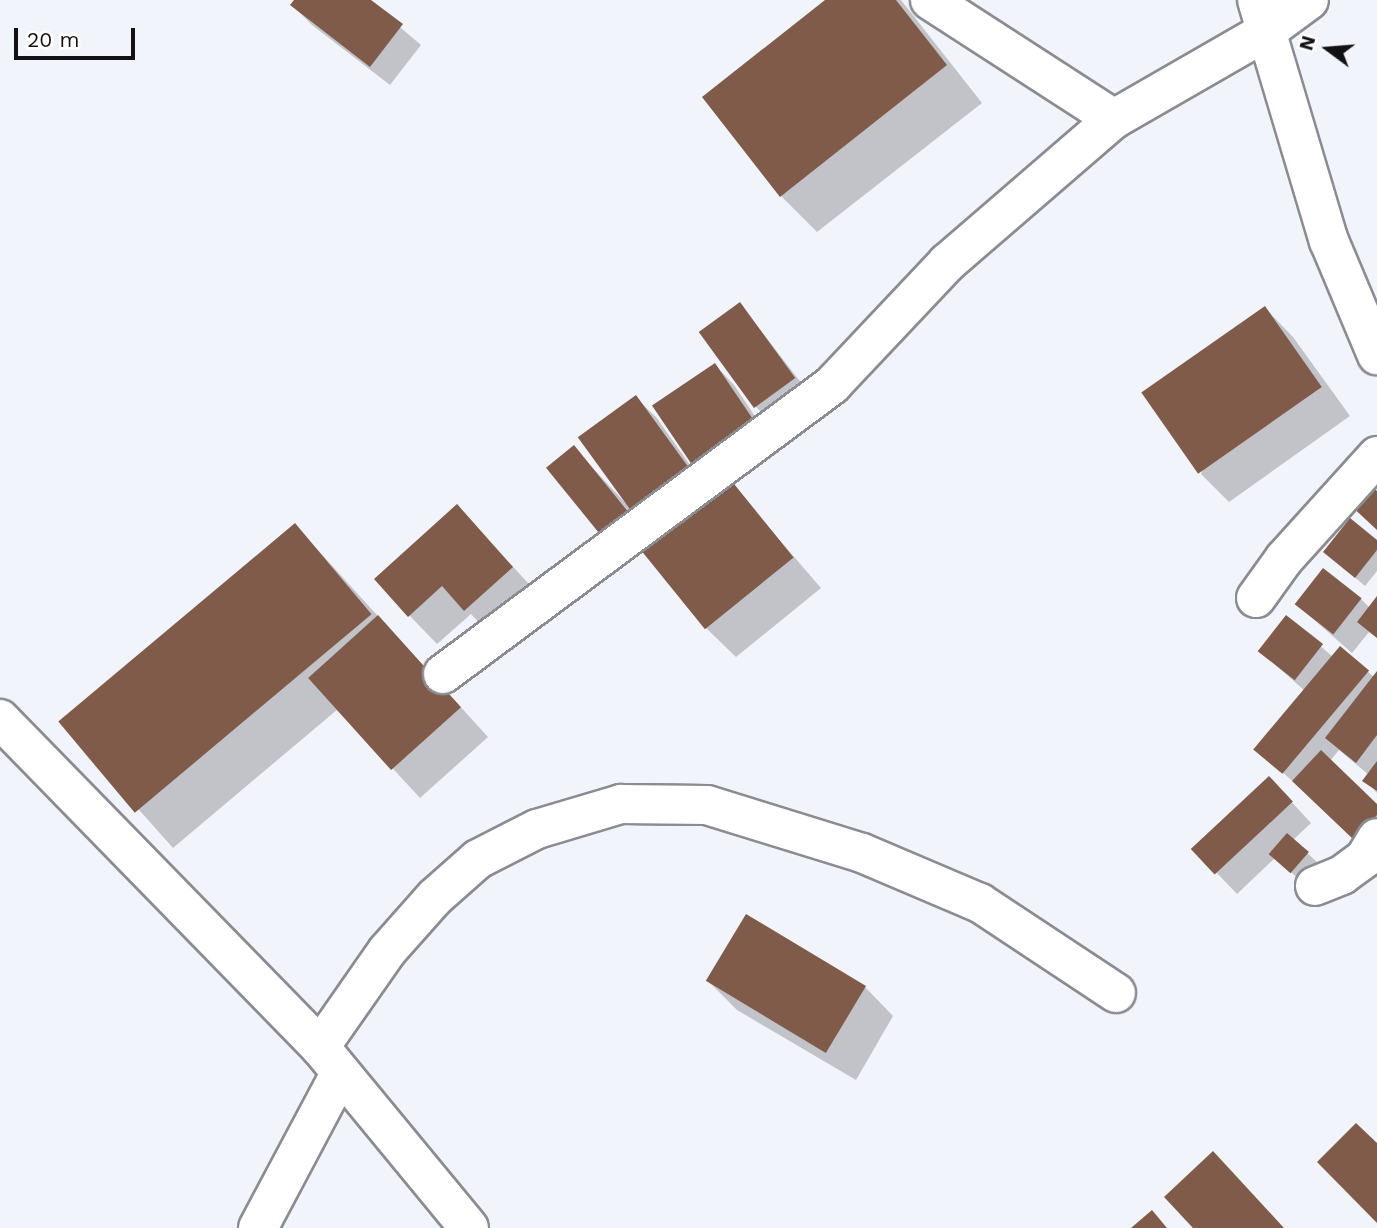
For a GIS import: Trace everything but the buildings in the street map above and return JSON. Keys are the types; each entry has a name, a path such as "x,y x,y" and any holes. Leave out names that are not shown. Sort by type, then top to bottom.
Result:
{"street":[{"path":"930,0 1114,119"},
{"path":"443,674 832,385 947,263 1114,119 1262,15 1309,0"},
{"path":"1262,15 1329,242 1375,343"},
{"path":"1256,598 1284,559 1377,456"},
{"path":"5,732 330,1060 469,1228"},
{"path":"258,1228 330,1060 387,951 435,897 478,859 537,829 621,804 660,801 707,805 918,875 1031,933 1116,993"},
{"path":"1315,886 1350,870 1377,838"}]}
